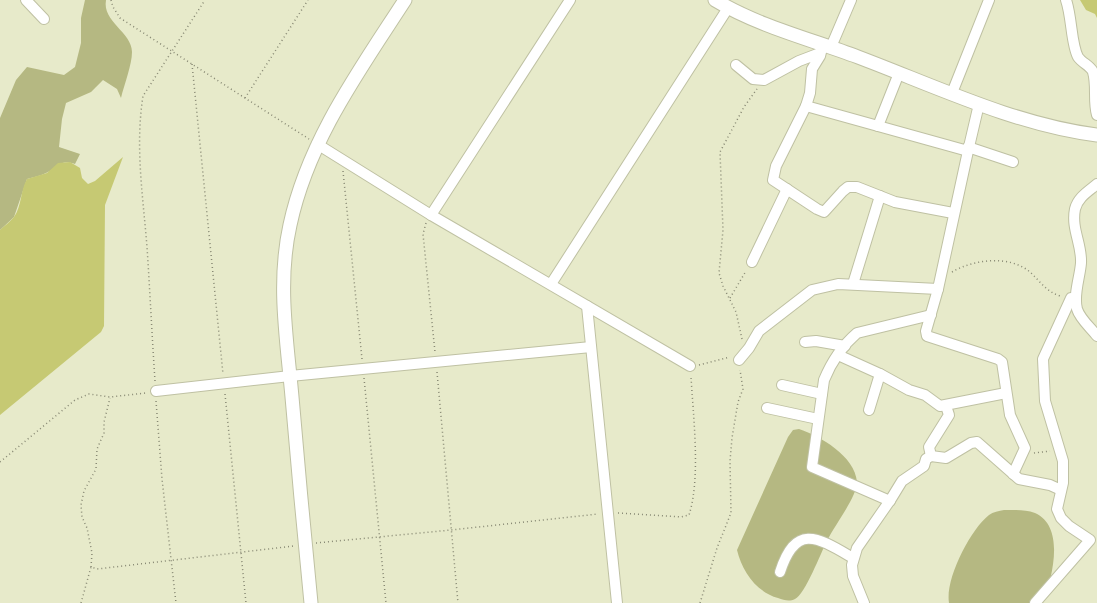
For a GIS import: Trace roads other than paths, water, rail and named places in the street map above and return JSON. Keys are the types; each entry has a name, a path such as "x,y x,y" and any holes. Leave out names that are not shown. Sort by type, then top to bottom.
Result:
{"street":[{"path":"26,0 44,19"},
{"path":"311,603 283,306 286,252 290,225 317,144 335,111 405,0"},
{"path":"431,215 570,0"},
{"path":"714,0 728,8 769,26 824,48 899,72 979,104 1039,123 1074,132 1097,135"},
{"path":"851,0 812,69 810,92 806,106 776,166 773,180 824,212 848,187 857,187 868,190 895,202 954,213"},
{"path":"952,93 989,0"},
{"path":"1066,0 1070,12 1073,41 1078,57 1093,71 1095,83 1095,107 1097,115"},
{"path":"551,284 728,8"},
{"path":"736,65 753,79 764,80 824,48"},
{"path":"878,126 899,72"},
{"path":"979,104 938,289 926,331 928,336 998,359 1002,362 1010,415 1025,448 1013,474"},
{"path":"806,106 1013,162"},
{"path":"317,144 431,215 690,366"},
{"path":"1035,603 1093,543 1069,526 1061,518 1057,509 1063,483 1063,461 1045,401 1043,359 1074,298 1081,262 1080,245 1075,234 1075,209 1079,199 1097,184"},
{"path":"752,262 787,189"},
{"path":"853,284 880,196"},
{"path":"741,357 749,348 759,331 812,290 838,284 938,289"},
{"path":"1074,298 1077,309 1097,336"},
{"path":"587,306 616,603"},
{"path":"890,501 812,467 824,380 828,370 845,346 857,334 931,315"},
{"path":"805,342 816,340 845,346"},
{"path":"156,391 290,376 591,347"},
{"path":"838,356 880,374 909,390 925,395 940,406 1006,393"},
{"path":"869,410 880,374"},
{"path":"782,385 822,394"},
{"path":"931,456 929,447 949,415 946,406"},
{"path":"767,408 818,419"},
{"path":"864,603 853,576 853,558 856,548 890,501 902,481 924,466 926,459 931,456 946,458 950,457 971,443 977,442 1019,479 1050,485 1061,490"},
{"path":"780,572 786,555 792,546 799,540 810,538 836,548 853,558"}]}
